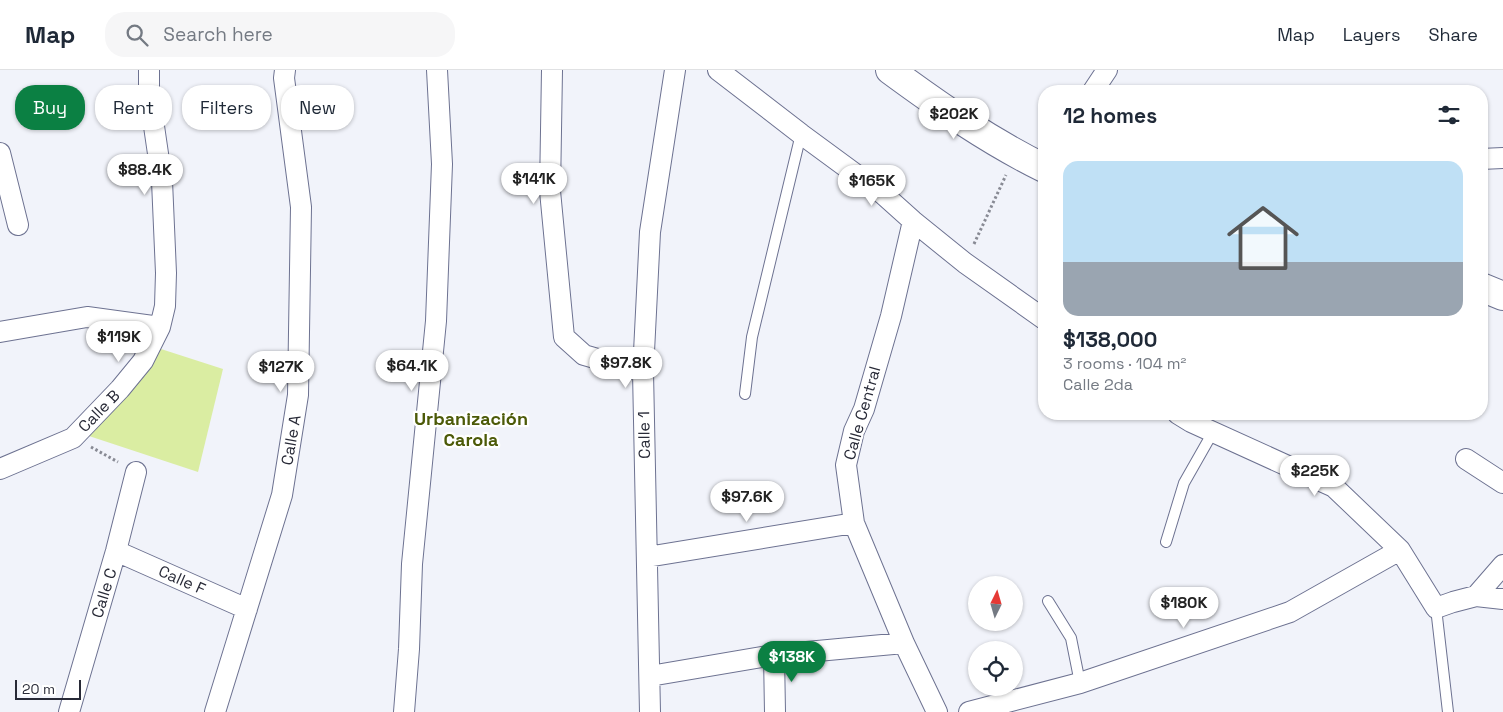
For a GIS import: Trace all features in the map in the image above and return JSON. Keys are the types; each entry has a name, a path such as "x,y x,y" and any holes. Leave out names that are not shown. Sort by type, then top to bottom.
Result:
{"main road":[{"path":"890,70 946,110 1015,154 1038,165"},
{"path":"1488,290 1503,296"}],"street":[{"path":"0,332 87,316 160,327 165,306 166,274 162,181 149,92 149,70"},
{"name":"Calle A","path":"215,712 282,495 298,396 301,207 284,78 285,70"},
{"path":"404,712 409,649 412,564 436,321 442,164 437,70"},
{"path":"552,70 550,191 564,337 584,355 643,372"},
{"name":"Calle 1","path":"650,712 643,372 650,232 675,70"},
{"path":"718,70 884,195 913,221 966,263 1038,315"},
{"path":"1097,85 1107,70"},
{"path":"0,153 18,224"},
{"path":"1488,159 1503,158"},
{"name":"Calle Central","path":"913,221 891,316 864,409 854,432 846,465 854,523 904,643 936,712"},
{"name":"Calle B","path":"0,469 73,438 143,362 160,327"},
{"path":"1187,420 1334,487 1400,550 1436,608 1476,596 1503,599"},
{"path":"1466,459 1503,483"},
{"name":"Calle C","path":"69,712 116,552 136,472"},
{"path":"647,557 854,523"},
{"path":"969,712 1080,683 1290,612 1400,550"},
{"name":"Calle F","path":"116,552 247,609"},
{"path":"1476,596 1503,566"},
{"path":"650,676 774,655 904,643"},
{"path":"774,655 775,712"}],"lane":[{"path":"745,394 752,337 801,134"},
{"path":"1166,542 1184,483 1213,432"},
{"path":"1048,601 1071,638 1080,683"},
{"path":"1436,608 1448,712"}],"path":[{"path":"966,263 1015,154"},
{"path":"73,438 136,472"}],"green space":[{"path":"161,349 223,369 198,472 89,436"}],"district":[{"name":"Urbanización Carola","path":"471,428"}]}
